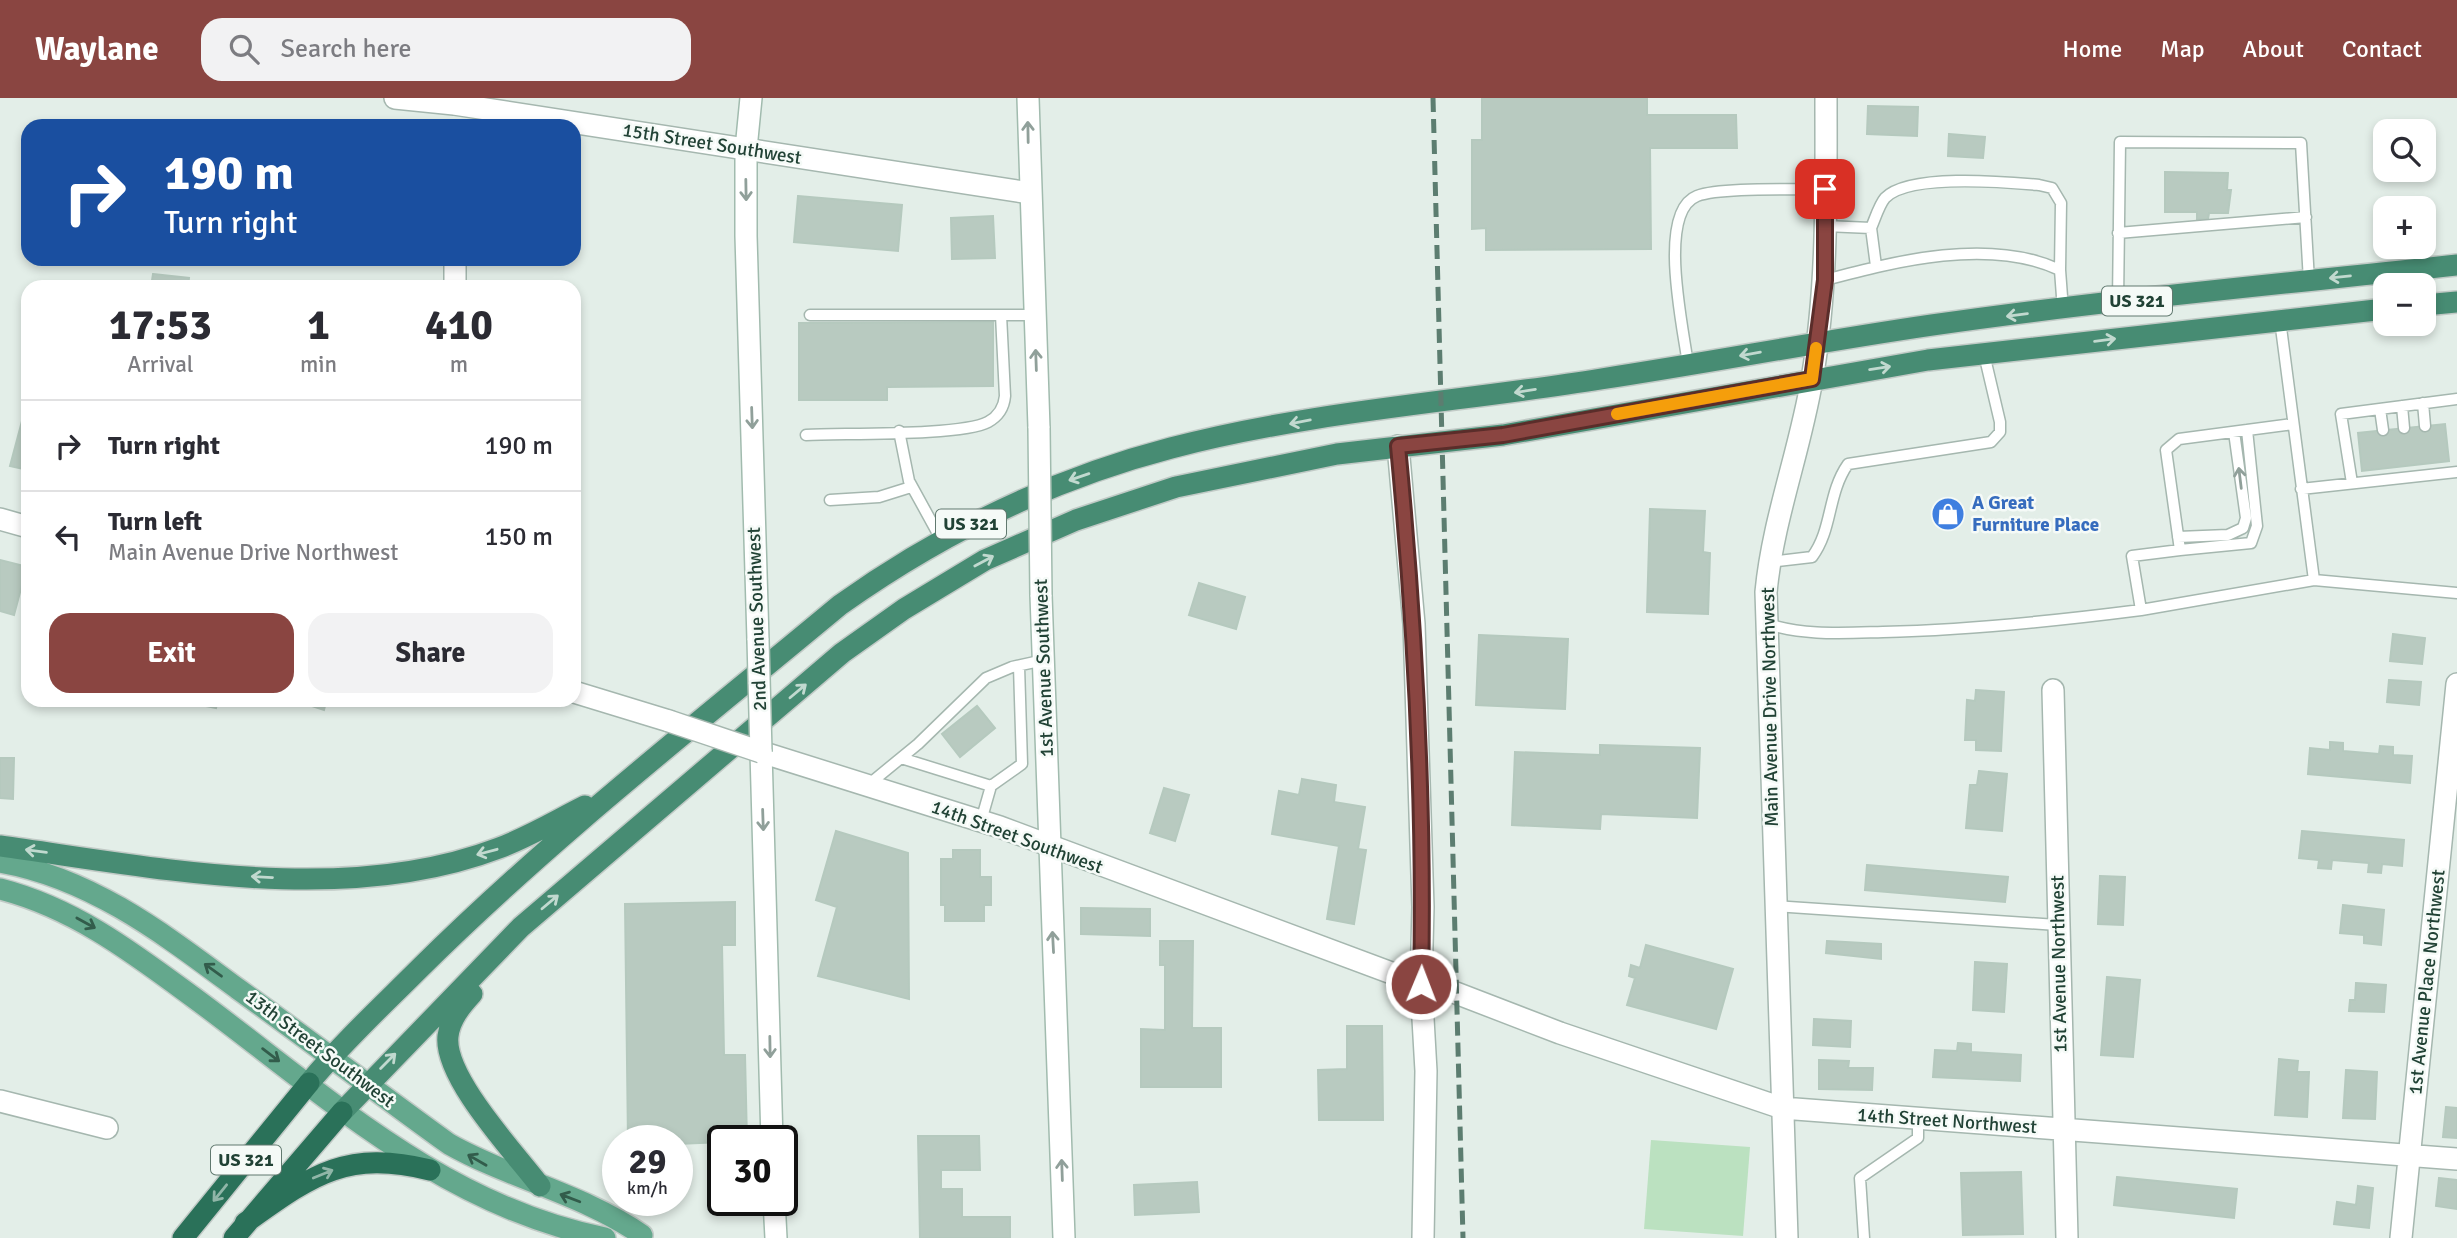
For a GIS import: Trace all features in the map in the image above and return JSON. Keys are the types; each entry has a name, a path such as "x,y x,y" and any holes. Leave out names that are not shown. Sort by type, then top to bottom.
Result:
{"highway":[{"name":"US 321","path":"183,1238 331,1056 471,918 615,792 840,605 891,569 977,521 1073,479 1172,448 1334,415 1501,395 1936,324 2457,265"},
{"path":"2436,304 2457,302"},
{"name":"US 321","path":"239,1231 366,1083 521,927 842,653 904,609 985,560 1076,520 1176,488 1337,454 1503,435 1812,379 1984,354 2373,310"},
{"path":"0,846 214,874 323,878 377,875 439,864 499,848 615,792"},
{"path":"521,927 456,1012 448,1035 450,1060 461,1083 540,1186"},
{"path":"239,1231 296,1186 343,1166 387,1161 430,1170"}],"main road":[{"name":"13th Street Southwest","path":"0,862 69,881 119,906 331,1056 449,1144 489,1166 614,1215 650,1236"},
{"name":"13th Street Southwest","path":"0,889 44,902 126,947 309,1083 342,1112 430,1170 472,1194 532,1218 605,1238"},
{"name":"13th Street Southwest","path":"621,1238 650,1236"}],"street":[{"name":"15th Street Southwest","path":"395,98 454,101 564,119"},
{"name":"2nd Avenue Southwest","path":"751,98 746,149 772,1125"},
{"name":"1st Avenue Southwest","path":"1028,98 1039,428 1041,595 1064,1238"},
{"name":"Main Avenue Drive Northwest","path":"1787,1238 1765,622 1769,562 1812,379 1825,280 1826,98"},
{"path":"454,101 454,119"},
{"name":"15th Street Southwest","path":"581,122 1030,193"},
{"path":"1398,446 1414,624 1423,907 1421,984 1426,1071 1423,1238"},
{"path":"0,519 21,525"},
{"name":"1st Avenue Place Northwest","path":"2401,1238 2447,892 2457,684"},
{"name":"1st Avenue Northwest","path":"2053,690 2067,1238"},
{"name":"14th Street Southwest","path":"581,694 981,821 1421,984 1456,993"},
{"name":"14th Street Northwest","path":"1456,993 1560,1034 1782,1108 2457,1159"},
{"path":"0,1101 107,1128"},
{"path":"775,1216 776,1238"}],"lane":[{"path":"2118,303 2120,142 2301,143 2309,281"},
{"path":"1876,266 1871,228 1884,199 1906,187 1931,183 2039,185 2052,188 2061,203 2060,270 2063,310"},
{"path":"1688,365 1675,257 1676,221 1683,207 1696,197 1719,193 1825,189"},
{"path":"2118,233 2306,217"},
{"path":"1825,226 1871,228"},
{"path":"1825,280 1876,266 1924,258 2009,254 2060,270"},
{"path":"810,315 1035,315"},
{"path":"806,435 980,425 1000,413 1005,396 1001,315"},
{"path":"2280,320 2314,580"},
{"path":"1769,562 1812,557 1821,545 1831,496 1848,464 1991,442 2000,432 2000,422 1984,354"},
{"path":"2352,483 2341,414 2457,399"},
{"path":"2423,403 2425,426"},
{"path":"2402,406 2404,428"},
{"path":"2380,409 2383,430"},
{"path":"2180,550 2166,450 2179,439 2293,424"},
{"path":"2141,610 2132,556 2251,543 2257,526 2247,430"},
{"path":"899,431 904,467 911,487 942,541"},
{"path":"2178,537 2228,535 2243,528 2246,519 2234,432"},
{"path":"2301,489 2352,483 2409,471 2432,469 2457,472"},
{"path":"830,500 879,497 911,487"},
{"path":"1765,622 1782,629 1833,634 1937,632 2141,610 2314,580 2457,593"},
{"path":"868,785 901,758 986,678 1044,660"},
{"path":"1019,666 1022,764"},
{"path":"901,758 991,786"},
{"path":"981,821 991,786 1022,764 1047,764"},
{"path":"1775,906 2057,925"},
{"path":"1864,1238 1860,1178 1919,1138 1918,1119"}],"green space":[{"path":"1651,1140 1750,1147 1743,1236 1644,1229"}],"building":[{"path":"1482,98 1647,98 1647,115 1736,115 1737,148 1650,148 1651,249 1486,250 1486,228 1472,229 1472,140 1482,140"},
{"path":"1868,106 1918,107 1917,136 1867,134"},
{"path":"1949,134 1985,137 1983,158 1948,156"},
{"path":"2165,172 2228,173 2227,190 2231,190 2228,213 2209,213 2208,219 2197,219 2197,212 2165,212"},
{"path":"798,196 902,205 898,251 794,242"},
{"path":"993,216 995,258 952,259 951,218"},
{"path":"153,274 189,278 189,280 152,280"},
{"path":"993,322 993,386 887,387 887,400 799,400 799,323"},
{"path":"2445,424 2449,461 2362,471 2358,433"},
{"path":"21,425 21,468 10,466"},
{"path":"1650,509 1705,511 1703,552 1710,553 1708,614 1647,612"},
{"path":"0,560 21,565 21,589 14,615 0,611"},
{"path":"1199,583 1245,597 1236,629 1189,615"},
{"path":"2393,634 2425,638 2422,664 2390,661"},
{"path":"1479,635 1568,639 1565,709 1476,705"},
{"path":"2389,680 2421,682 2419,705 2387,702"},
{"path":"1976,690 2004,692 2001,751 1976,750 1976,740 1965,740 1967,700 1975,701"},
{"path":"977,706 995,728 960,757 942,734"},
{"path":"2330,742 2343,743 2343,751 2379,754 2380,746 2393,747 2393,755 2412,756 2410,783 2308,774 2310,748 2330,750"},
{"path":"1600,745 1700,748 1697,818 1601,814 1600,829 1512,825 1515,752 1600,755"},
{"path":"0,758 14,758 13,799 0,798"},
{"path":"1979,771 2007,774 2002,831 1966,828 1970,785 1977,785"},
{"path":"1302,779 1336,785 1334,802 1365,807 1358,849 1366,850 1354,924 1327,919 1339,846 1272,834 1279,791 1299,795"},
{"path":"1164,788 1189,795 1175,841 1150,833"},
{"path":"836,831 908,853 909,999 818,976 837,907 816,900"},
{"path":"2302,831 2404,840 2402,866 2382,864 2381,873 2368,872 2369,863 2332,860 2331,869 2318,868 2319,860 2299,858"},
{"path":"953,850 980,850 980,877 991,877 991,905 984,905 984,921 945,921 945,905 941,905 941,859 953,859"},
{"path":"1867,865 2008,877 2005,902 1865,890"},
{"path":"2100,876 2125,877 2123,925 2098,924"},
{"path":"735,902 735,945 722,945 724,1055 745,1055 747,1125 707,1125 707,1143 693,1143 693,1125 628,1125 625,904"},
{"path":"2343,905 2384,910 2381,945 2364,943 2364,935 2340,933"},
{"path":"1081,908 1150,909 1150,936 1081,934"},
{"path":"1160,941 1193,941 1192,1028 1221,1028 1221,1087 1141,1087 1141,1029 1165,1030 1165,965 1160,965"},
{"path":"1827,941 1881,944 1881,959 1826,953"},
{"path":"1646,945 1733,969 1716,1029 1627,1005 1635,978 1629,976 1631,965 1640,968"},
{"path":"1975,962 2007,964 2004,1012 1973,1010"},
{"path":"2107,977 2140,980 2133,1057 2101,1055"},
{"path":"2356,983 2386,985 2384,1012 2349,1011 2350,1000 2355,1000"},
{"path":"1814,1019 1851,1021 1850,1047 1813,1045"},
{"path":"1347,1026 1382,1026 1383,1120 1319,1120 1318,1070 1347,1069"},
{"path":"1958,1043 1971,1044 1971,1052 2021,1055 2020,1081 1933,1077 1935,1050 1957,1051"},
{"path":"2279,1059 2298,1061 2297,1072 2309,1072 2307,1117 2275,1115"},
{"path":"1819,1060 1849,1061 1848,1068 1873,1068 1872,1090 1819,1089"},
{"path":"2346,1070 2377,1072 2375,1119 2343,1118"},
{"path":"2446,1107 2457,1108 2457,1138 2443,1137"},
{"path":"918,1136 979,1136 980,1170 941,1170 941,1189 962,1189 962,1217 1010,1217 1010,1238 920,1238"},
{"path":"2021,1172 2023,1234 1963,1235 1961,1173"},
{"path":"2117,1177 2237,1189 2234,1218 2114,1205"},
{"path":"2439,1178 2457,1180 2457,1209 2436,1206"},
{"path":"1197,1182 1199,1212 1135,1215 1134,1185"},
{"path":"2358,1186 2373,1188 2369,1228 2334,1224 2337,1202 2356,1205"}],"railway":[{"path":"1433,98 1463,1238"}],"slow traffic":[{"path":"1617,414 1812,379 1816,348"}],"place":[{"name":"A Great Furniture Place","path":"1948,514"}],"route":[{"path":"1421,984 1423,907 1414,624 1398,446 1503,435 1812,379 1825,280 1825,189"}]}
